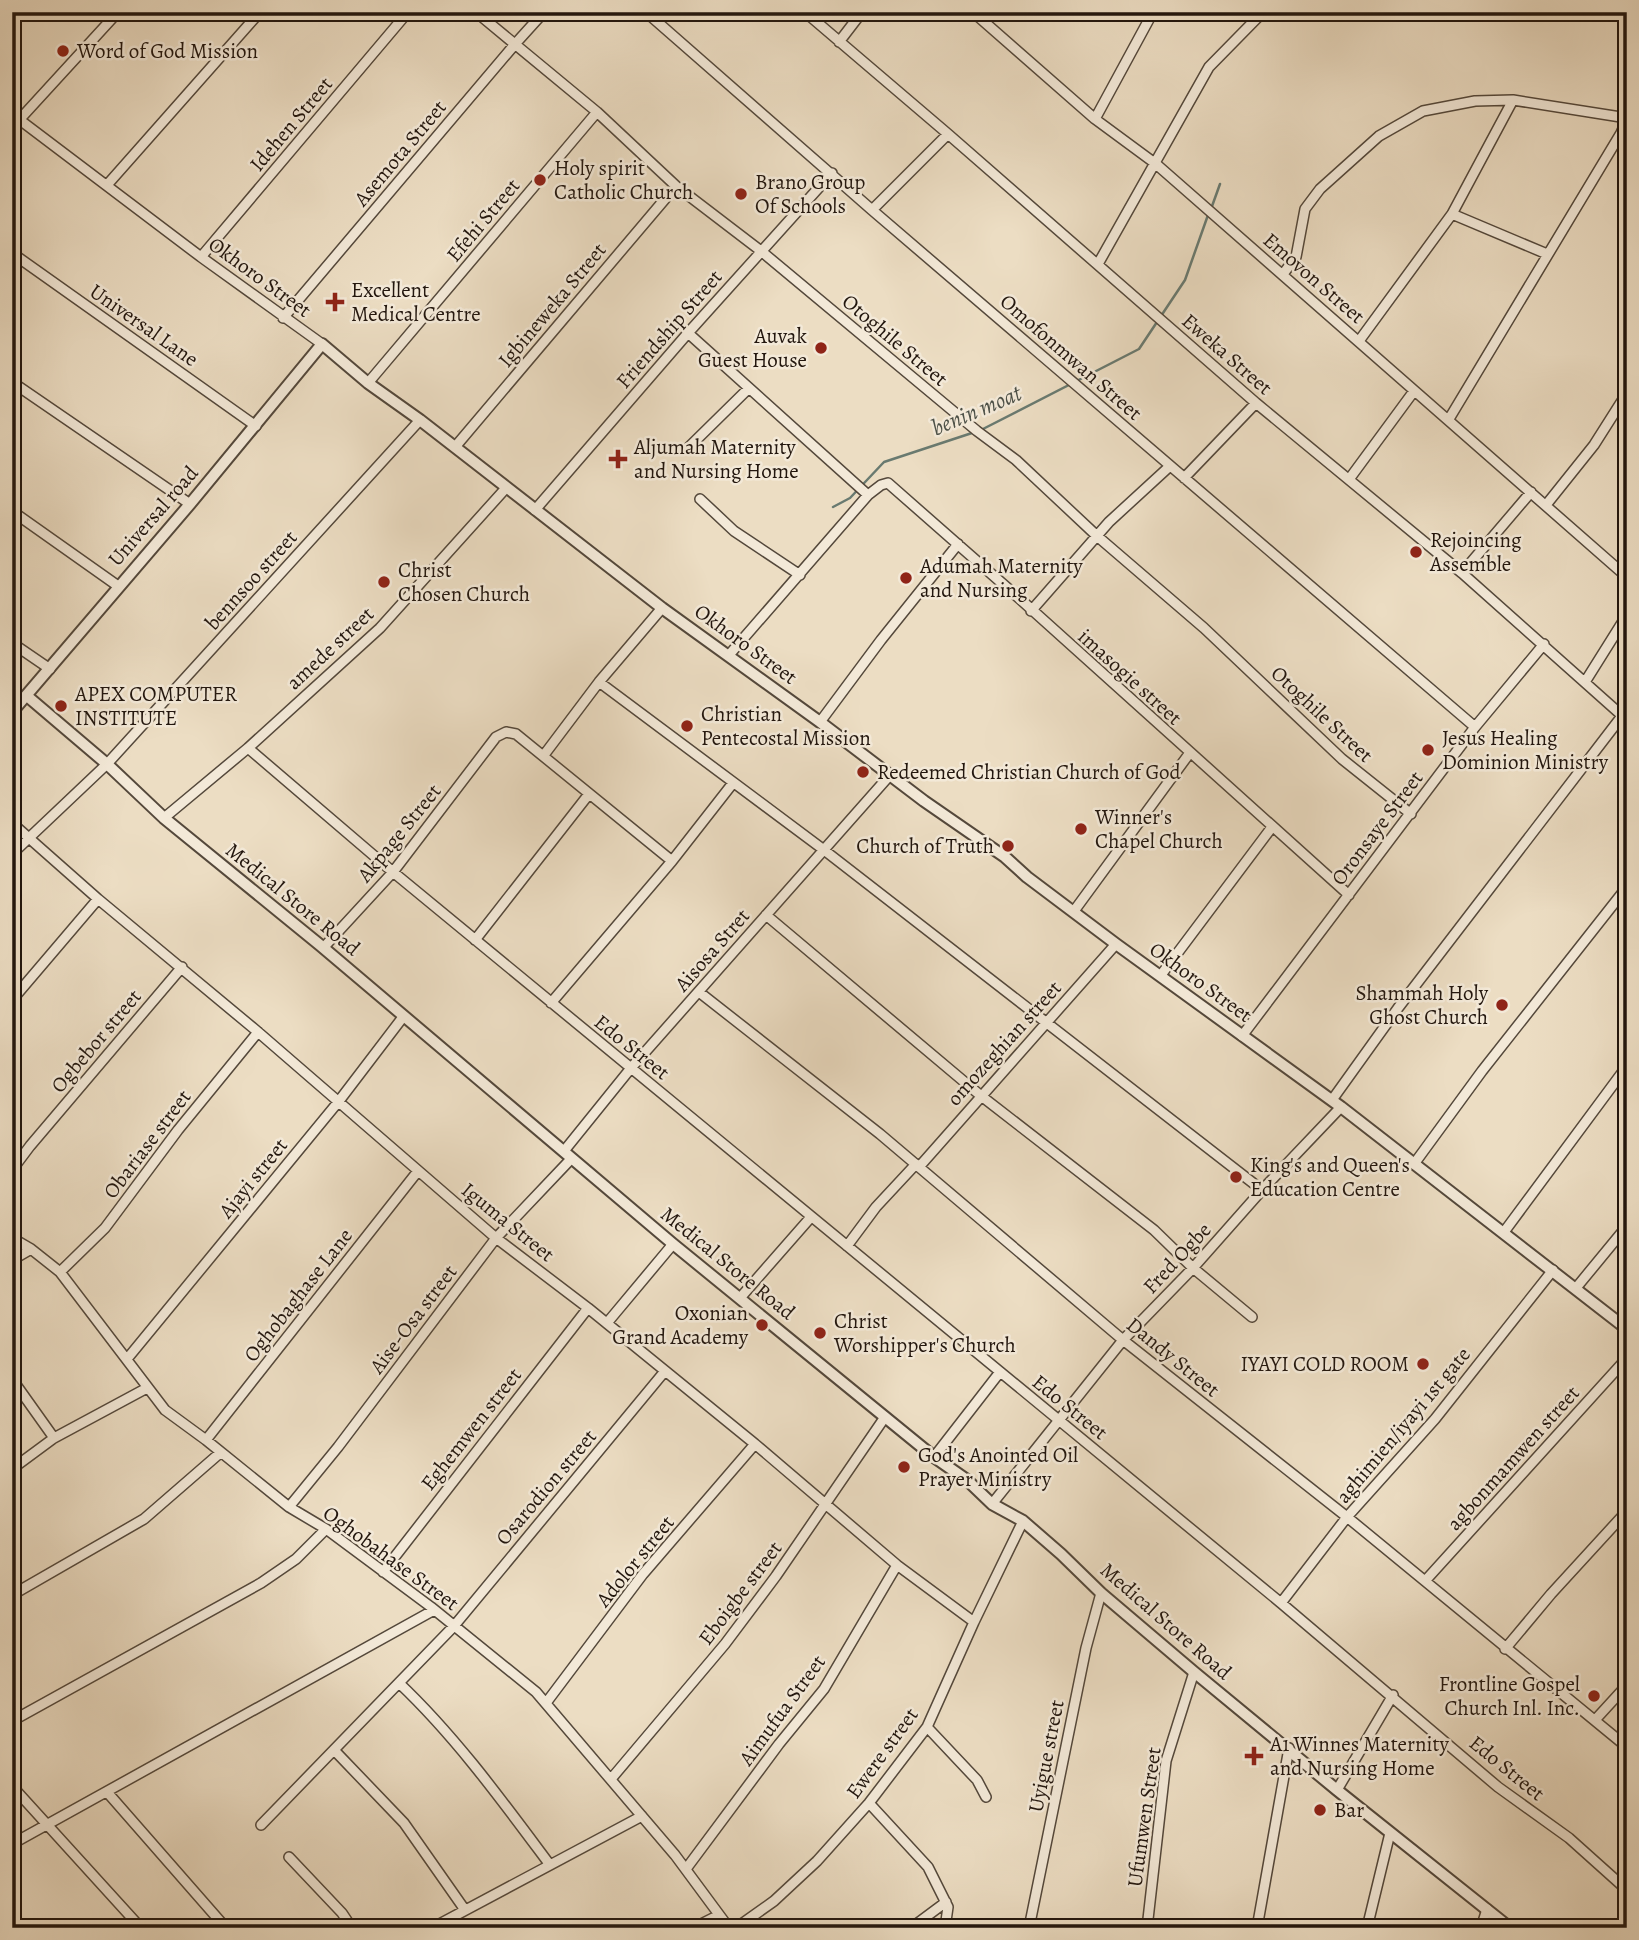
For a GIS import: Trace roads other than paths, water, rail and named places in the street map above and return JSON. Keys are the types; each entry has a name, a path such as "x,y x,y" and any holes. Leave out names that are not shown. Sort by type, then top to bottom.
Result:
{"street":[{"path":"16,117 118,12"},
{"path":"107,185 260,12"},
{"name":"Idehen Street","path":"201,257 408,12"},
{"name":"Otoghile Street","path":"476,12 597,112 676,186 761,251 977,431 1016,460 1097,536 1203,628 1342,759 1410,814"},
{"name":"Asemota Street","path":"284,318 544,12"},
{"name":"Omofonmwan Street","path":"646,12 872,210 1475,727"},
{"name":"Eweka Street","path":"805,12 1256,403 1462,573 1624,718"},
{"path":"839,42 862,12"},
{"name":"Emovon Street","path":"973,12 1095,119 1156,164 1627,577"},
{"path":"1095,119 1153,12"},
{"path":"1098,264 1209,67 1263,12"},
{"path":"1359,341 1452,214 1513,100"},
{"path":"1283,274 1296,257 1305,209 1320,189 1379,136 1423,111 1475,101 1513,100 1627,118 1624,134 1546,254 1449,419"},
{"name":"Efehi Street","path":"368,383 597,112"},
{"name":"Okhoro Street","path":"16,117 201,257 322,344 368,383 420,420 662,608 1005,857 1027,877 1116,944 1336,1104 1627,1329"},
{"path":"872,210 948,134"},
{"name":"Friendship Street","path":"535,510 688,333 832,173"},
{"name":"Igbineweka Street","path":"455,447 676,186"},
{"path":"1452,214 1546,254"},
{"name":"Universal Lane","path":"12,253 256,426"},
{"path":"688,333 868,495 729,655"},
{"name":"Universal road","path":"12,712 256,426 322,344"},
{"path":"12,382 190,504"},
{"path":"689,447 749,388"},
{"path":"1350,478 1413,391"},
{"path":"1546,505 1594,445 1627,393"},
{"path":"1184,478 1256,403"},
{"name":"bennsoo street","path":"12,854 107,764 420,420"},
{"path":"1031,611 1109,522 1170,466"},
{"name":"imasogie street","path":"868,495 888,483 1349,895"},
{"name":"amede street","path":"164,818 248,748 380,628 506,488"},
{"path":"1462,573 1531,492"},
{"path":"700,499 734,531 800,575"},
{"path":"12,511 118,586"},
{"path":"820,722 958,544"},
{"path":"662,608 599,682 544,755 672,861"},
{"path":"1585,682 1627,615"},
{"path":"12,643 50,669"},
{"name":"Oronsaye Street","path":"1242,1036 1475,727 1544,644"},
{"path":"599,682 824,850 1262,1190"},
{"name":"Medical Store Road","path":"27,696 107,764 164,818 324,947 403,1017 673,1244 934,1457 967,1480 992,1504 1023,1521 1101,1593 1194,1672 1510,1928"},
{"name":"Fred Ogbe","path":"992,1504 1124,1340 1193,1268 1336,1104 1398,1008 1624,718"},
{"name":"Akpage Street","path":"324,947 393,872 496,737 506,733 516,734 544,755"},
{"name":"Edo Street","path":"248,748 551,1003 1393,1695 1498,1787 1569,1838 1627,1890"},
{"path":"1073,911 1189,754"},
{"name":"Aisosa Stret","path":"568,1155 631,1068 890,775"},
{"path":"551,1003 672,861 733,783"},
{"path":"475,940 589,794"},
{"name":"Iguma Street","path":"12,822 98,899 258,1032 496,1238 607,1323 827,1503 897,1565 974,1622"},
{"path":"1161,975 1272,827"},
{"path":"1414,1164 1482,1072 1627,887"},
{"path":"12,1000 98,899"},
{"path":"766,915 980,1095 1154,1230 1193,1268 1252,1317"},
{"name":"omozeghian street","path":"847,1245 876,1207 918,1165 1116,944"},
{"name":"Ogbebor street","path":"12,1170 181,967"},
{"name":"Dandy Street","path":"699,992 918,1165 1124,1340 1347,1517 1627,1747"},
{"name":"Ajayi street","path":"127,1359 339,1101 403,1017"},
{"name":"Obariase street","path":"60,1272 106,1228 178,1130 258,1032"},
{"path":"1504,1232 1627,1066"},
{"name":"Aise-Osa street","path":"289,1507 338,1447 496,1238 568,1155"},
{"name":"Oghobaghase Lane","path":"206,1440 418,1171"},
{"path":"740,1298 811,1217"},
{"path":"1576,1288 1627,1226"},
{"name":"Oghobahase Street","path":"12,1238 60,1272 165,1410 289,1507 326,1529 434,1610 536,1692 686,1869 729,1928"},
{"path":"607,1323 673,1244"},
{"path":"12,1261 31,1249"},
{"name":"aghimien/iyayi 1st gate","path":"1281,1603 1347,1517 1435,1419 1553,1270"},
{"name":"Eghemwen street","path":"383,1572 588,1308"},
{"name":"agbonmamwen street","path":"1425,1581 1627,1358"},
{"name":"Osarodion street","path":"261,1825 454,1626 665,1371"},
{"path":"934,1457 1000,1372"},
{"path":"12,1379 54,1438"},
{"path":"12,1469 54,1438 147,1388"},
{"name":"Eboigbe street","path":"611,1779 725,1644 827,1503 885,1417"},
{"name":"Adolor street","path":"546,1703 643,1574 755,1444"},
{"path":"12,1595 144,1519 220,1453"},
{"path":"1505,1649 1627,1511"},
{"name":"Ewere street","path":"736,1928 774,1901 809,1869 869,1803 928,1727 974,1622 1023,1521"},
{"path":"12,1721 261,1583 296,1559 326,1529"},
{"name":"Aimufua Street","path":"686,1869 779,1744 824,1689 897,1565"},
{"name":"Uyigue street","path":"1030,1928 1086,1648 1101,1593"},
{"path":"12,1844 434,1610"},
{"name":"Ufumwen Street","path":"1147,1928 1166,1761 1194,1672"},
{"path":"399,1683 422,1705 501,1800 550,1865"},
{"path":"1595,1720 1627,1685"},
{"path":"1337,1790 1393,1695"},
{"path":"928,1727 977,1780 986,1797"},
{"path":"1256,1928 1289,1748"},
{"path":"334,1750 404,1823 465,1910"},
{"path":"12,1786 141,1928"},
{"path":"107,1792 226,1928"},
{"path":"869,1803 928,1867 948,1907 945,1928"},
{"path":"432,1928 642,1816"},
{"path":"1367,1928 1390,1833"},
{"path":"289,1857 342,1913 352,1928"},
{"path":"911,1928 946,1902"},
{"path":"1481,1928 1488,1909"},
{"path":"693,1928 719,1915"}],"waterway":[{"path":"1211,209 1220,184"},
{"path":"1161,316 1185,280 1208,215"},
{"name":"benin moat","path":"981,430 1139,349 1157,322"},
{"name":"benin moat","path":"833,507 850,498 884,462 975,432"}],"place":[{"name":"Word of God Mission","path":"63,51"},
{"name":"Holy spirit Catholic Church","path":"540,180"},
{"name":"Brano Group Of Schools","path":"741,194"},
{"name":"Excellent Medical Centre","path":"335,302"},
{"name":"Auvak Guest House","path":"821,348"},
{"name":"Aljumah Maternity and Nursing Home","path":"618,459"},
{"name":"Rejoincing Assemble","path":"1416,552"},
{"name":"Adumah Maternity and Nursing","path":"906,578"},
{"name":"Christ Chosen Church","path":"384,582"},
{"name":"APEX COMPUTER INSTITUTE","path":"61,706"},
{"name":"Christian Pentecostal Mission","path":"687,726"},
{"name":"Jesus Healing Dominion Ministry","path":"1428,750"},
{"name":"Redeemed Christian Church of God","path":"863,772"},
{"name":"Winner's Chapel Church","path":"1081,829"},
{"name":"Church of Truth","path":"1008,846"},
{"name":"Shammah Holy Ghost Church","path":"1502,1005"},
{"name":"King's and Queen's Education Centre","path":"1236,1177"},
{"name":"Oxonian Grand Academy","path":"762,1325"},
{"name":"Christ Worshipper's Church","path":"820,1333"},
{"name":"IYAYI COLD ROOM","path":"1423,1364"},
{"name":"God's Anointed Oil Prayer Ministry","path":"904,1467"},
{"name":"Frontline Gospel Church Inl. Inc.","path":"1594,1696"},
{"name":"A1 Winnes Maternity and Nursing Home","path":"1254,1756"},
{"name":"Bar","path":"1320,1810"}]}
